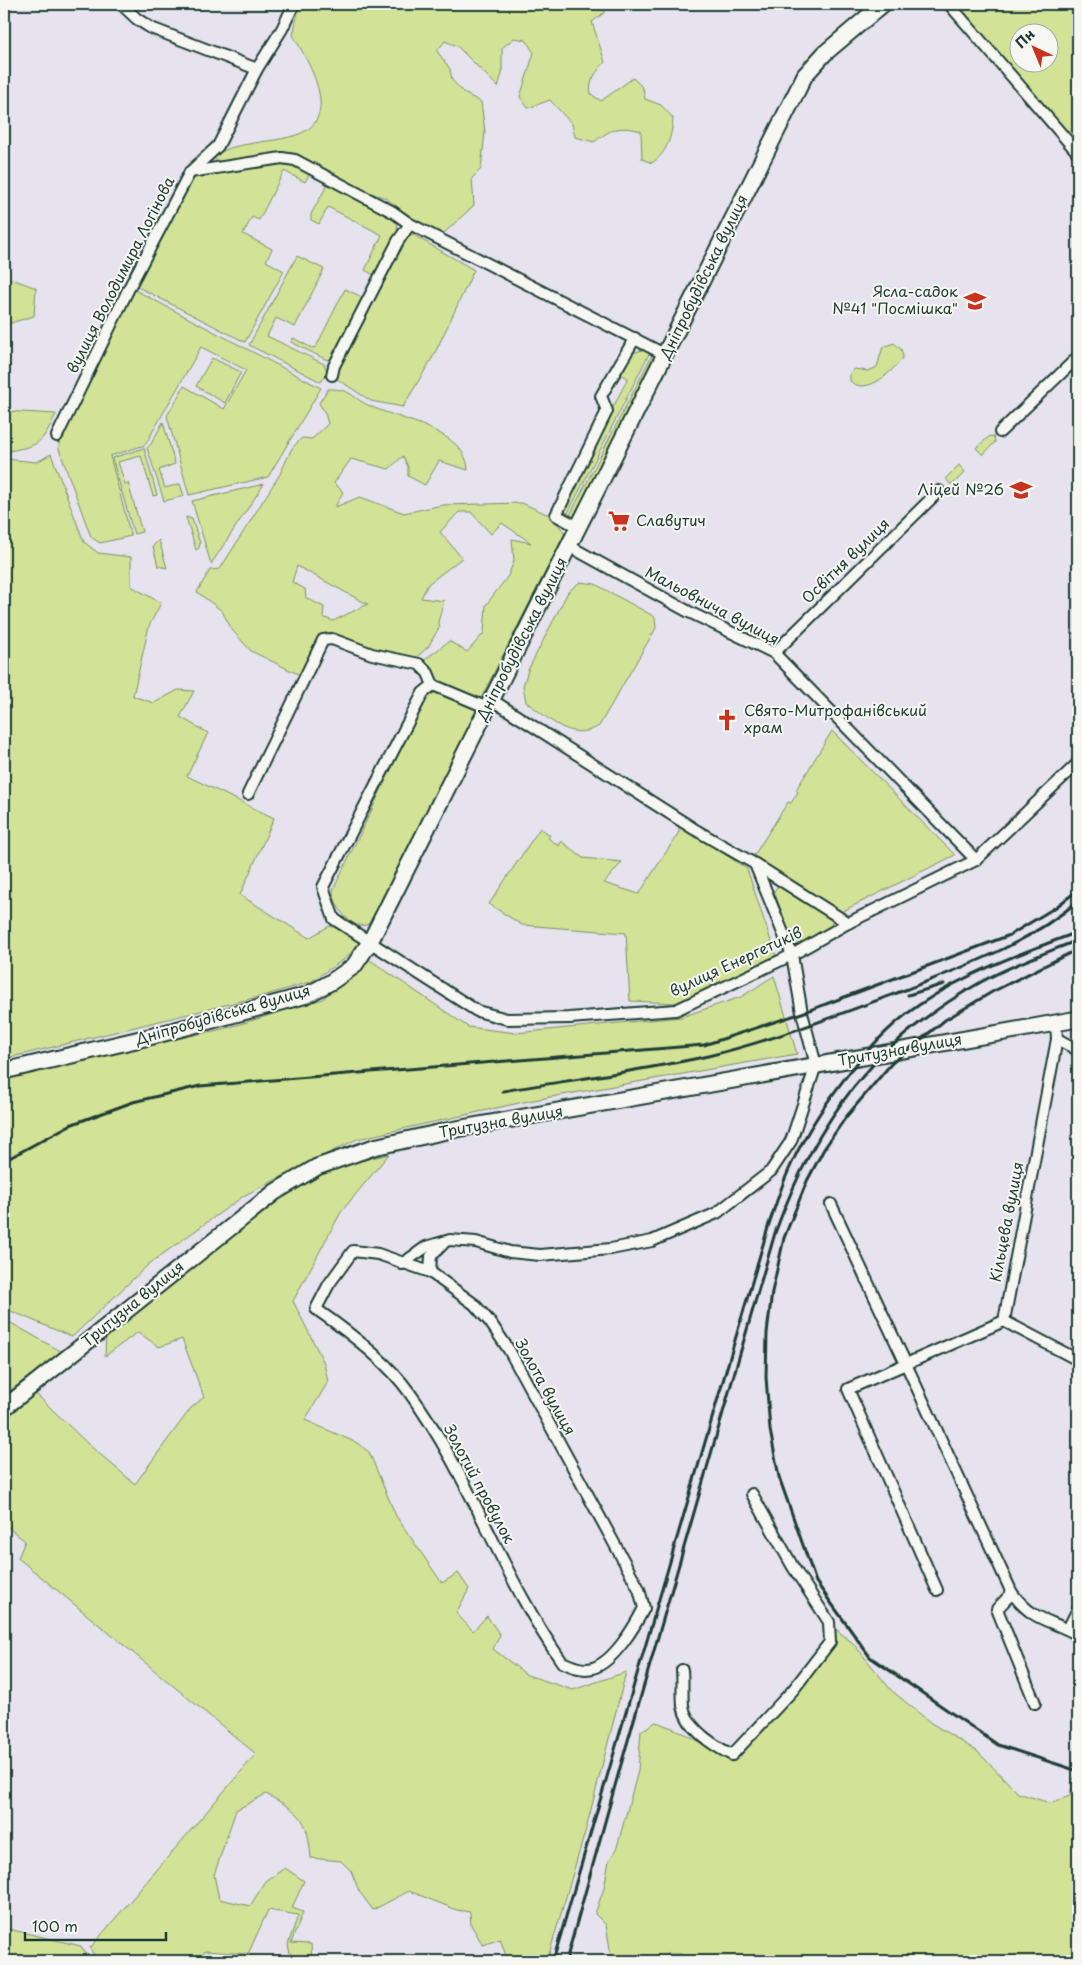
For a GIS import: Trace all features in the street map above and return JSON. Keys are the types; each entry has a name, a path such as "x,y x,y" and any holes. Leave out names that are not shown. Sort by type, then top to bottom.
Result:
{"street":[{"path":"122,4 136,19 151,28 257,69"},
{"name":"вулиця Володимира Логінова","path":"57,436 130,286 190,172 218,146 257,69 282,29 294,4"},
{"name":"Дніпробудівська вулиця","path":"4,1071 153,1036 307,995 331,982 354,966 370,942 805,75 825,53 883,4"},
{"path":"949,4 1078,153"},
{"path":"190,172 282,158 295,160 393,212 410,224 666,355"},
{"path":"332,375 334,366 398,241 410,224"},
{"path":"578,527 556,515 607,411 601,396 635,338"},
{"path":"1000,432 1078,357"},
{"name":"Освітня вулиця","path":"774,653 939,491"},
{"name":"Мальовнича вулиця","path":"569,546 689,612 774,653 976,860"},
{"path":"248,794 323,640 332,639 372,654 419,664 428,674 434,685 490,704 694,829 755,864 848,923"},
{"name":"вулиця Енергетиків","path":"434,685 423,693 324,887 334,920 477,1010 507,1019 569,1018 676,1010 792,955 848,923 976,860 1078,763"},
{"path":"402,1264 426,1247 450,1240 476,1242 510,1252 540,1255 602,1250 652,1240 717,1213 771,1170 791,1141 816,1065 802,1013 792,955 755,864"},
{"name":"Тритузна вулиця","path":"4,1408 275,1192 316,1167 374,1147 451,1130 1078,1019"},
{"name":"Кільцева вулиця","path":"1004,1321 1057,1039 1056,1023"},
{"path":"1057,1039 1078,1050"},
{"path":"831,1204 1012,1593 1024,1609 1042,1620 1068,1629 1078,1635"},
{"path":"430,1272 431,1256 438,1247 450,1240"},
{"name":"Золота вулиця","path":"353,1250 378,1254 402,1264 430,1272 474,1304 490,1322 509,1350 639,1589 644,1608"},
{"name":"Золотий провулок","path":"353,1250 329,1284 316,1309 380,1360 408,1390 429,1422 514,1582 562,1662 576,1668 591,1668 604,1662 634,1628 644,1608"},
{"path":"936,1590 848,1389 1004,1321 1078,1360"},
{"path":"682,1670 683,1706 690,1721 708,1741 732,1755 793,1690 830,1642 829,1622 793,1567 752,1494"},
{"path":"1012,1593 997,1609 1035,1703"},
{"path":"1068,1629 1078,1609"}],"green space":[{"path":"300,4 599,4 605,12 592,22 605,62 592,81 591,94 601,101 633,78 643,88 645,99 661,105 673,118 668,144 652,163 642,159 641,131 627,128 616,129 594,142 575,137 572,124 550,100 528,108 520,97 534,53 526,40 514,38 502,48 502,74 498,87 457,46 445,41 437,51 450,69 452,80 464,93 481,102 485,132 481,169 472,178 474,205 442,235 418,224 386,198 352,187 295,156 225,163 212,158 232,147 282,139 301,133 316,121 320,110 320,97 311,70 293,35"},
{"path":"956,4 1078,4 1078,146 1014,72 1060,72 1060,22 1010,22 1010,67"},
{"path":"287,161 310,173 305,182 284,171 259,220 252,217 243,234 272,249 266,261 284,271 245,342 134,285 188,182 195,174"},
{"path":"329,182 392,214 397,221 398,234 377,277 365,270 382,235 328,207 319,224 311,220 311,214"},
{"path":"410,233 474,270 434,355 403,407 371,401 334,377"},
{"path":"297,256 324,269 295,327 276,318 267,336 324,364 328,372 321,382 249,345"},
{"path":"4,276 36,288 34,316 4,325"},
{"path":"345,289 366,299 334,359 327,360 291,342 293,338 312,348 316,347"},
{"path":"135,290 321,388 268,477 189,495 167,416 184,386 224,409 246,370 201,347 145,445 110,456 131,536 100,543 91,537 59,449 59,437"},
{"path":"894,343 901,349 903,357 887,375 872,384 864,386 850,381 850,373 855,369 868,371 877,367 883,347"},
{"path":"645,349 650,352 567,515 563,506 628,378 620,374 633,353"},
{"path":"653,353 656,358 575,518 569,517"},
{"path":"212,358 241,372 225,403 196,386"},
{"path":"328,389 342,390 363,403 430,428 456,445 465,456 468,470 439,461 425,485 408,476 408,467 403,456 389,469 351,459 334,483 343,492 335,507 360,497 404,513 443,505 522,503 551,516 565,533 478,704 433,685 419,664 449,641 467,652 484,633 486,605 508,576 514,561 512,539 531,543 502,523 491,534 471,512 459,512 440,532 462,558 428,584 421,598 444,601 438,622 440,626 428,647 411,662 324,640 304,677 251,651 232,630 222,611 197,592 210,570 220,569 280,474 292,448 302,438 312,439 328,424 325,413 319,403","holes":["297,566 367,604 333,621 323,617 324,607 306,598 305,589 292,582"]},
{"path":"4,411 56,414 46,433 37,443 25,448 4,452"},
{"path":"163,422 175,464 159,470 165,488 180,484 184,496 164,501 147,448"},
{"path":"990,436 994,437 995,442 983,455 976,448"},
{"path":"144,448 157,495 153,496 141,456 118,462 125,484 128,483 142,532 134,534 112,458"},
{"path":"51,454 84,542 98,553 131,557 131,586 161,603 149,626 133,696 154,703 178,690 194,691 180,717 208,733 187,776 274,818 240,895 309,938 329,926 341,929 360,942 346,958 310,982 266,995 4,1059 4,459 37,462"},
{"path":"959,465 965,472 954,483 950,484 946,478"},
{"path":"264,484 211,564 192,501"},
{"path":"186,517 192,519 200,543 199,548 196,550"},
{"path":"159,540 167,568 158,566 153,546"},
{"path":"580,582 595,584 655,617 656,628 599,726 589,731 579,732 570,730 552,721 526,702 523,686 528,670 568,592"},
{"path":"436,689 476,706 477,713 374,920 367,925 353,923 337,905 333,890 425,699"},
{"path":"832,731 955,855 839,913 753,857 788,802 791,803 798,792 796,790"},
{"path":"679,824 747,869 776,956 675,1003 630,1001 626,933 522,925 489,904 540,828 550,835 548,838 559,846 561,841 583,858 622,862 604,883 639,894 679,832"},
{"path":"782,886 832,919 832,928 801,944 791,938 774,891 777,887"},
{"path":"367,958 468,1027 516,1033 681,1017 741,997 774,976 797,1054 528,1101 357,1139 245,1195 149,1264 72,1337 4,1308 4,1076 227,1028 323,999"},
{"path":"389,1154 341,1212 293,1301 324,1363 328,1382 305,1420 357,1443 369,1452 396,1516 442,1583 458,1573 469,1589 456,1613 473,1631 487,1616 500,1635 493,1649 527,1675 573,1690 626,1672 586,1829 547,1961 508,1961 500,1939 483,1945 471,1925 470,1912 457,1910 409,1891 373,1910 359,1891 351,1871 341,1861 311,1858 307,1833 300,1818 288,1807 266,1794 236,1810 214,1875 219,1899 250,1906 266,1881 285,1868 304,1881 292,1908 303,1912 291,1943 311,1944 312,1961 292,1961 288,1945 298,1915 268,1910 248,1954 205,1951 198,1961 97,1961 90,1948 256,1754 18,1558 25,1541 4,1524 4,1416 33,1391 88,1444 135,1484 191,1408 204,1397 182,1339 159,1347 138,1332 105,1356 106,1332 279,1196 323,1170"},
{"path":"4,1319 62,1352 4,1395"},
{"path":"833,1627 853,1643 891,1690 931,1723 977,1751 1018,1793 1050,1803 1070,1796 1073,1778 1078,1780 1078,1961 692,1961 681,1954 666,1954 659,1961 612,1961 606,1925 595,1914 604,1888 609,1861 617,1847 638,1771 641,1731 656,1722 675,1729 731,1759 802,1685"},
{"path":"4,1928 81,1946 90,1961 4,1961"}],"railway":[{"path":"4,1161 70,1125 133,1102 200,1086 704,1045 802,1013 1010,935 1056,907 1078,890"},
{"path":"503,1091 632,1071 708,1056 783,1034 905,990 996,953 1038,930 1078,901"},
{"path":"553,1961 769,1224 784,1180 797,1152 826,1104 861,1058 880,1038 919,1005 957,982 1017,955 1078,932"},
{"path":"566,1961 775,1233 791,1192 809,1155 830,1120 853,1088 880,1058 909,1031 943,1005 992,976 1078,940"},
{"path":"1078,949 992,992 945,1020 892,1063 846,1117 824,1149 807,1181 784,1238 772,1292 767,1333 766,1377 770,1430 779,1477 816,1582 870,1657 998,1745 1078,1771"},
{"path":"908,995 944,984"}],"place":[{"name":"Ясла-садок №41 \"Посмішка\"","path":"975,301"},
{"name":"Ліцей №26","path":"1021,490"},
{"name":"Славутич","path":"619,521"},
{"name":"Свято-Митрофанівський храм","path":"727,720"}]}
